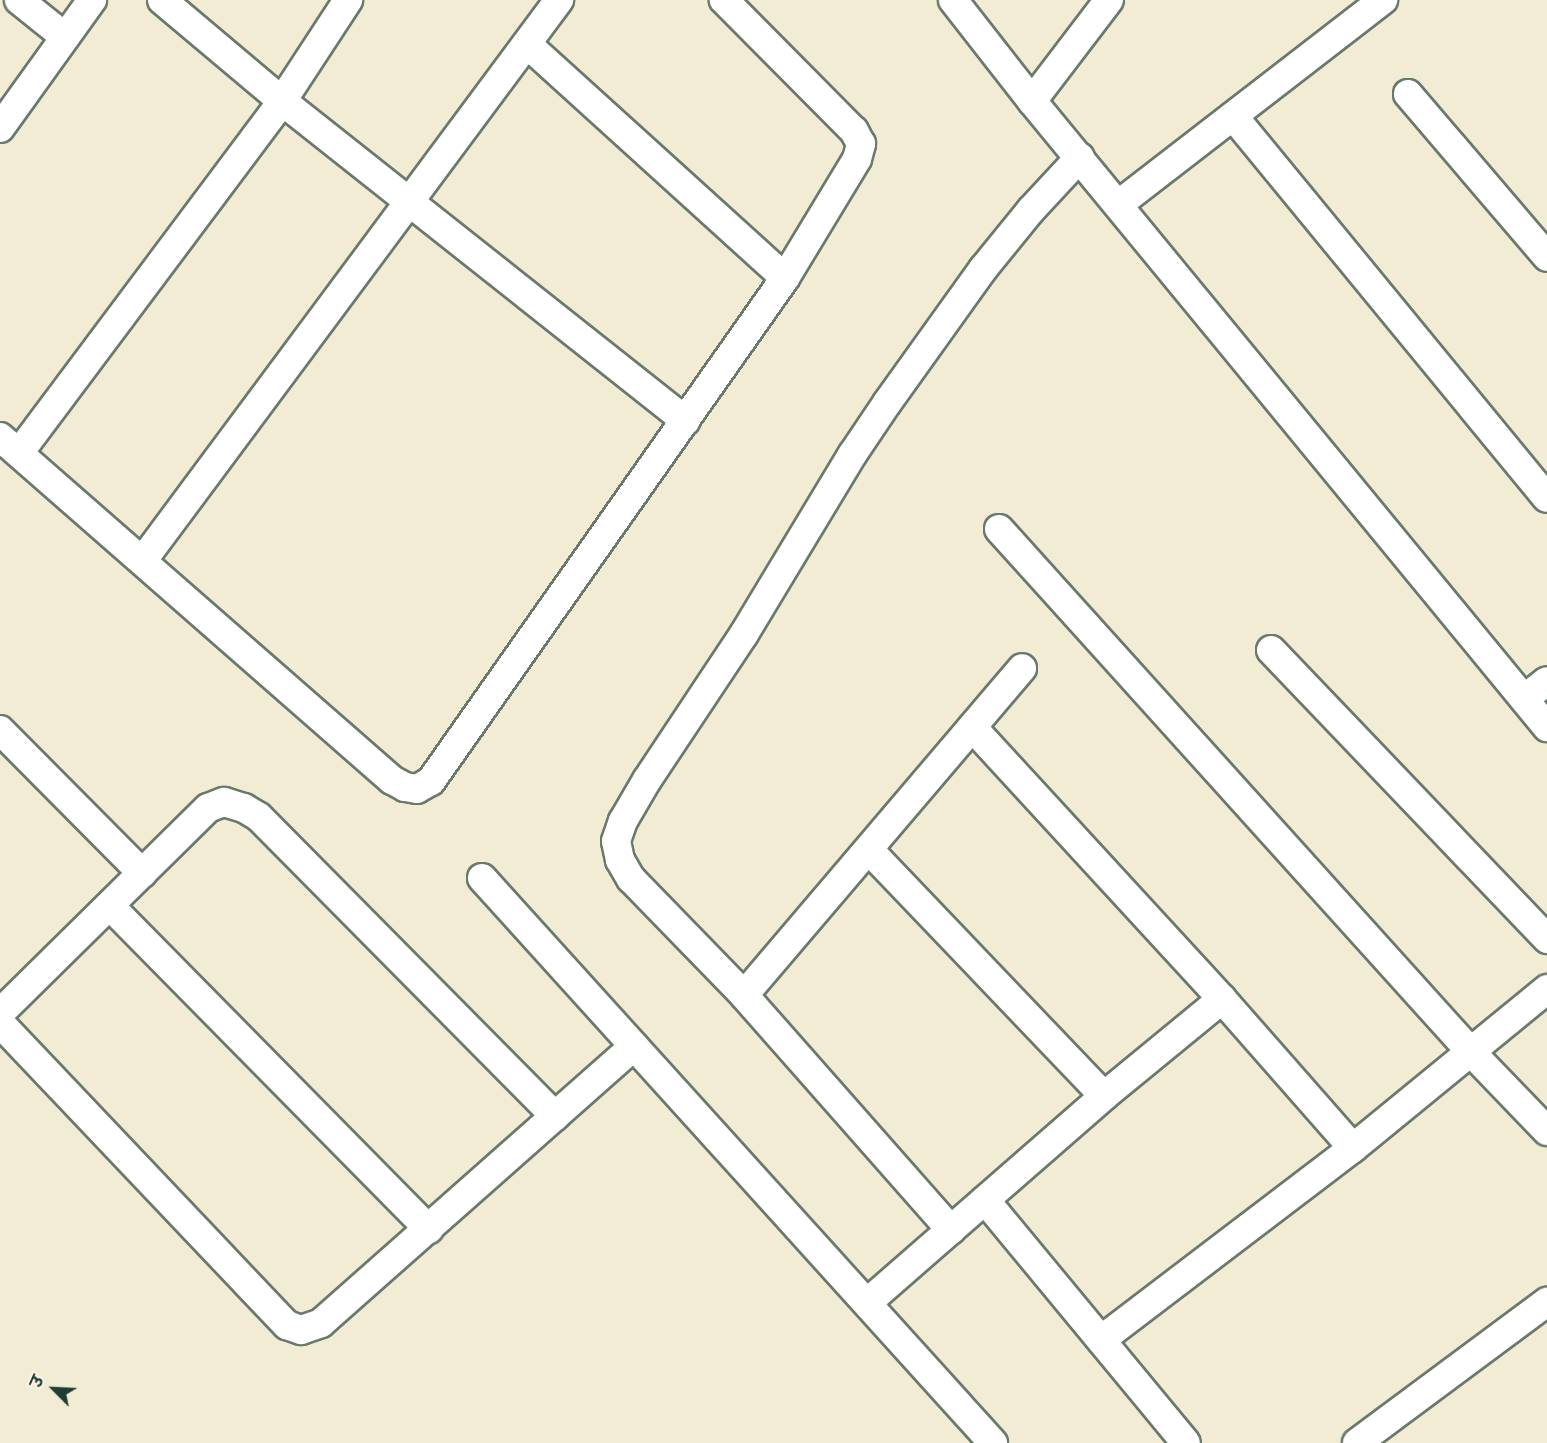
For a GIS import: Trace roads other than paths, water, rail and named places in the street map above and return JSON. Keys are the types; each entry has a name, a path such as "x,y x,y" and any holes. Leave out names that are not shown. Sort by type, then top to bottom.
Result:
{"street":[{"path":"19,0 65,37"},
{"path":"0,128 92,0"},
{"path":"162,0 282,102 409,200 686,422"},
{"path":"348,0 282,102 9,445 392,780 405,787 417,789 430,781 686,422 785,278 849,175 861,144 854,131 724,0"},
{"path":"143,560 559,0"},
{"path":"953,0 1032,100 1547,727"},
{"path":"1032,100 1109,0"},
{"path":"1119,204 1383,0"},
{"path":"527,44 785,278"},
{"path":"1408,94 1547,257"},
{"path":"1233,116 1547,498"},
{"path":"951,1230 744,995 631,879 620,860 616,841 623,821 647,780 744,634 852,455 881,412 983,269 1031,210 1080,157"},
{"path":"999,530 1470,1051 1547,1131"},
{"path":"1271,650 1547,939"},
{"path":"744,995 1022,668"},
{"path":"1524,699 1547,681"},
{"path":"972,727 1222,999 1353,1148"},
{"path":"0,730 142,873"},
{"path":"0,1013 208,808 224,802 244,808 259,817 555,1116"},
{"path":"868,850 1104,1096"},
{"path":"482,878 993,1443"},
{"path":"110,906 429,1229"},
{"path":"1101,1340 1353,1148 1547,989"},
{"path":"867,1302 1104,1096 1222,999"},
{"path":"0,1023 287,1325 301,1330 321,1323 634,1046"},
{"path":"985,1200 1186,1443"},
{"path":"1357,1443 1547,1302"}]}
